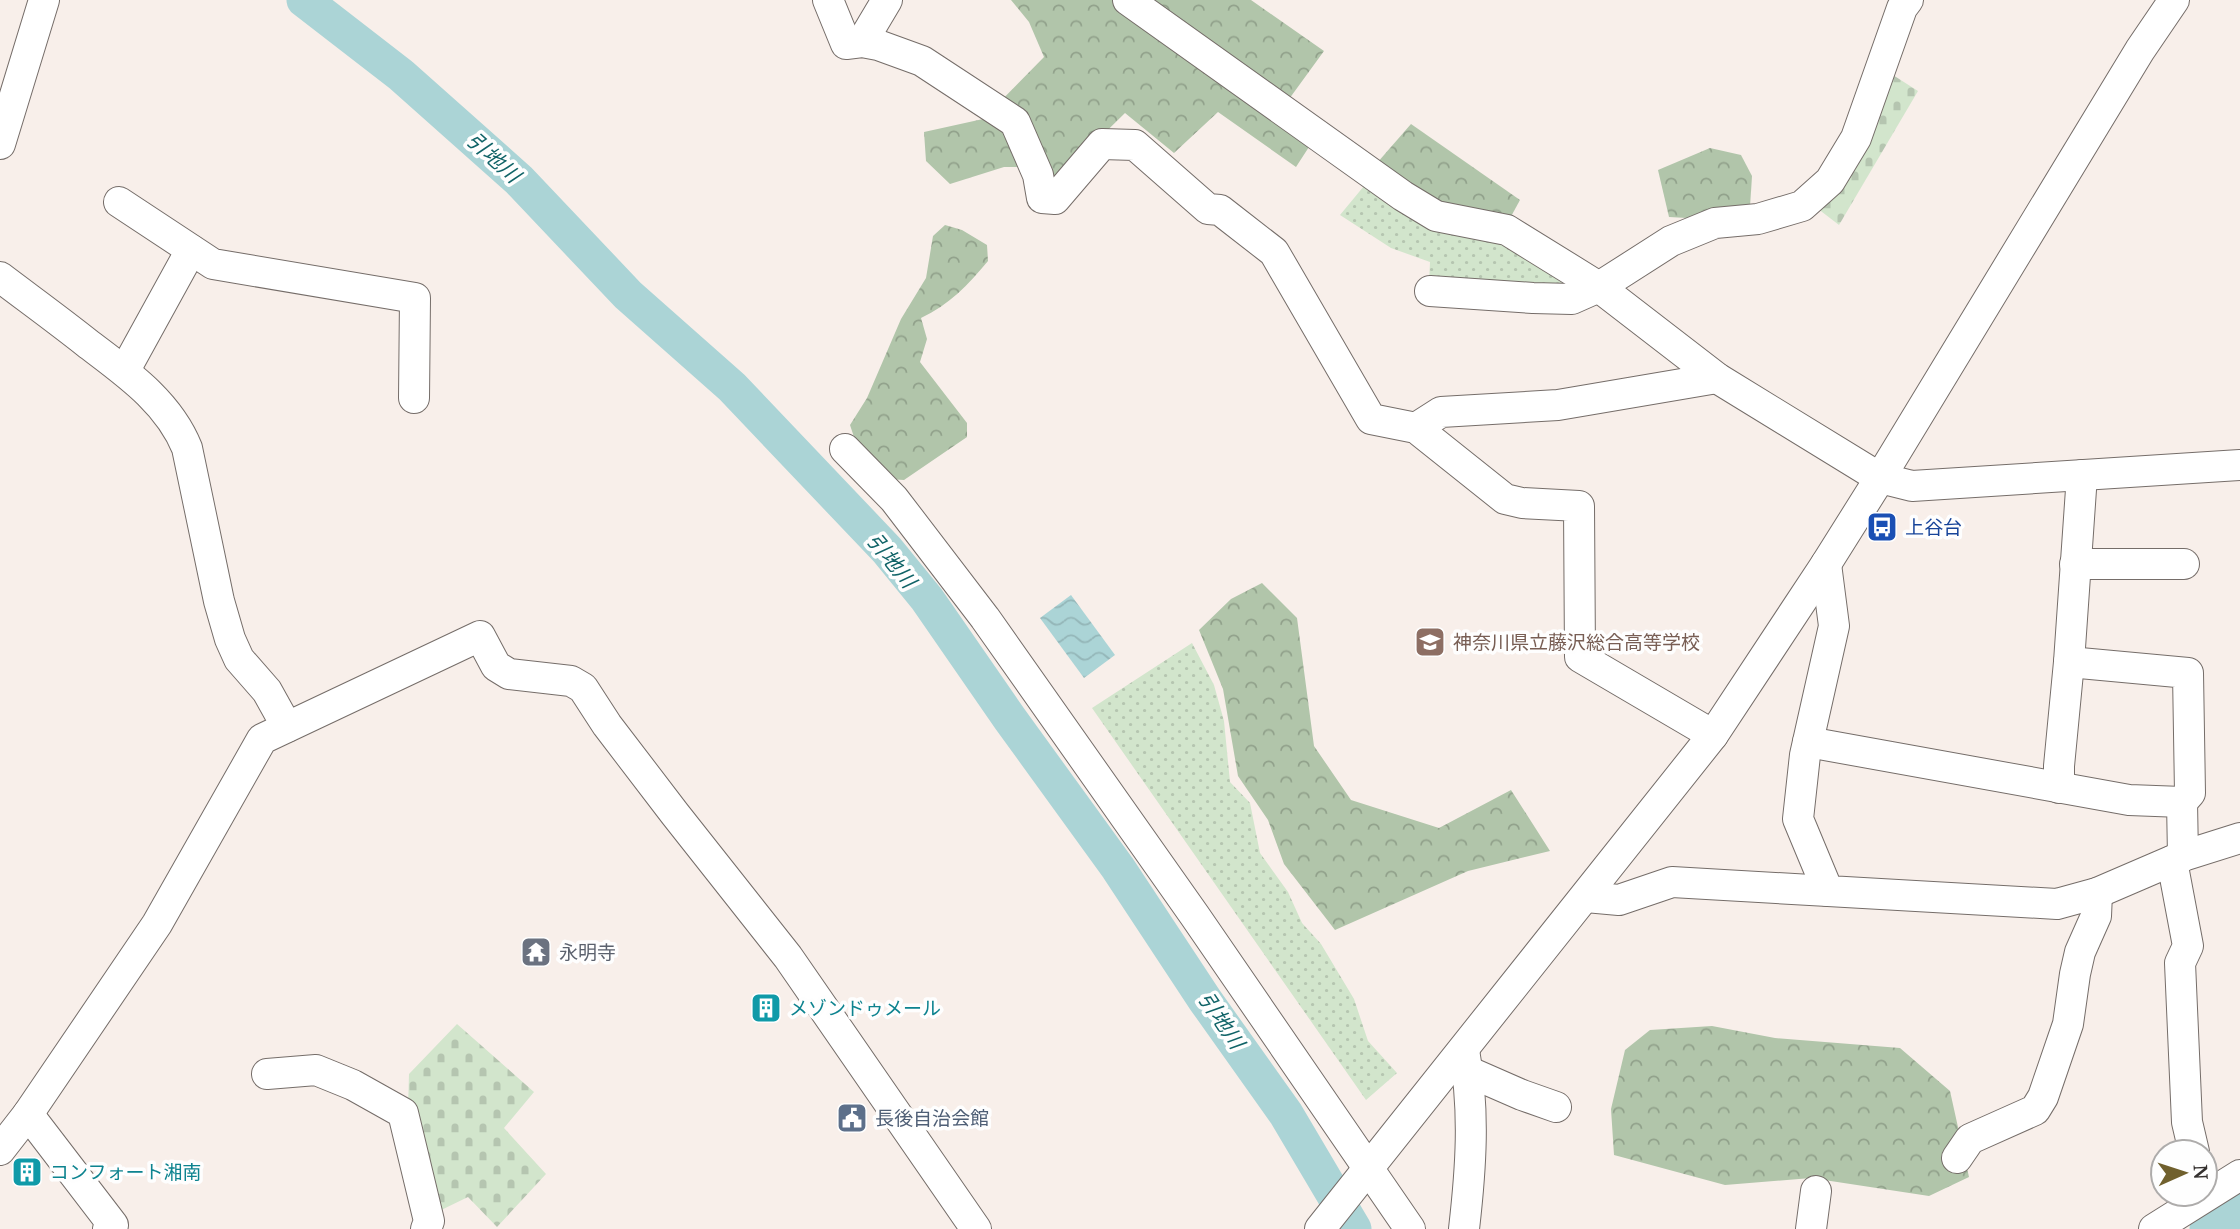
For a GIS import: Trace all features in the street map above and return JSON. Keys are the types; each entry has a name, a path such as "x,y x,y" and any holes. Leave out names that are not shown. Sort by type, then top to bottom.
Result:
{"street":[{"path":"0,145 5,113 44,0"},
{"path":"828,0 846,44 862,42 878,45 922,61 1015,122 1038,175 1042,198 1055,199 1102,144 1135,145 1208,209 1220,210 1274,252 1371,419 1416,428 1504,499 1522,503 1579,506 1580,657 1713,735"},
{"path":"862,42 887,0"},
{"path":"1128,0 1403,196 1436,216 1507,230 1599,287 1717,378 1880,478 1912,486 2240,465"},
{"path":"1430,291 1572,299 1599,287 1671,241 1715,223 1758,219 1802,206 1830,181 1856,138 1902,8 1908,0"},
{"path":"1326,1221 1363,1173 1465,1060 1586,897 1713,735 1880,478 2140,50 2174,0"},
{"path":"120,202 213,264 415,298 414,398"},
{"path":"125,370 191,250"},
{"path":"0,277 125,370 171,417 180,431 187,447 219,601 230,639 239,659 267,691 287,727"},
{"path":"1416,428 1441,412 1558,405 1717,378"},
{"path":"845,449 894,499 985,618 1195,916 1363,1173 1410,1229"},
{"path":"2059,788 2082,475"},
{"path":"1826,564 1835,626 1805,755 1798,819 1828,891"},
{"path":"2076,564 2184,564"},
{"path":"0,1150 28,1114 157,925 261,739 480,636 496,666 509,674 571,681 583,688 607,725 788,957 976,1229"},
{"path":"2069,662 2189,673 2190,793 2182,802 2177,858 2188,946 2180,963 2187,1122 2191,1138"},
{"path":"1808,742 2129,800 2182,802"},
{"path":"1586,897 1619,900 1672,882 2057,904 2097,893 2177,858 2240,838"},
{"path":"1957,1158 1970,1139 2035,1110 2043,1097 2068,1024 2080,952 2096,916 2097,893"},
{"path":"1465,1060 1522,1095 1556,1107"},
{"path":"1464,1229 1472,1150 1465,1060"},
{"path":"267,1074 316,1070 353,1085 403,1113 429,1221 426,1229"},
{"path":"28,1114 113,1225 108,1229"},
{"path":"2219,1187 2240,1175"},
{"path":"1811,1229 1816,1191"},
{"path":"2154,1229 2186,1208"}],"green space":[{"path":"1011,0 1251,0 1324,51 1284,106 1318,133 1296,167 1218,112 1174,153 1125,113 1057,180 1045,167 1004,167 950,184 926,161 924,132 983,119 1044,57 1029,22"},
{"path":"1885,70 1918,91 1839,225 1813,205"},
{"path":"1411,124 1520,200 1508,222 1439,207 1377,163"},
{"path":"1710,148 1741,155 1752,176 1750,207 1705,219 1669,217 1658,170"},
{"path":"1364,186 1500,243 1572,289 1429,283 1430,262 1391,248 1340,215"},
{"path":"945,225 962,230 987,245 988,261 973,278 949,301 921,318 927,339 920,362 967,423 967,437 904,480 888,479 857,446 850,425 867,398 901,319 926,278 933,236"},
{"path":"1262,583 1297,618 1314,746 1351,800 1439,828 1511,790 1550,851 1468,871 1335,930 1284,864 1268,820 1238,776 1223,689 1199,630 1231,599"},
{"path":"1192,643 1214,685 1224,721 1230,782 1250,803 1260,853 1288,892 1302,923 1321,944 1354,999 1368,1041 1397,1073 1366,1100 1092,708"},
{"path":"457,1024 534,1092 504,1128 546,1174 497,1227 468,1197 435,1213 408,1110 409,1074"},
{"path":"1712,1026 1775,1038 1900,1048 1950,1091 1969,1177 1929,1196 1811,1178 1725,1185 1614,1155 1611,1109 1625,1050 1650,1030"}],"water":[{"path":"1071,595 1115,655 1084,678 1040,618"}],"waterway":[{"name":"引地川","path":"304,0 401,75 519,180 628,295 732,387 887,550 927,599 1118,868 1205,1000 1286,1114 1354,1229"},
{"name":"引地川","path":"2207,1229 2240,1209"}],"place":[{"name":"上谷台","path":"1882,527"},
{"name":"神奈川県立藤沢総合高等学校","path":"1430,642"},
{"name":"永明寺","path":"536,952"},
{"name":"メゾンドゥメール","path":"766,1008"},
{"name":"長後自治会館","path":"852,1118"},
{"name":"コンフォート湘南","path":"27,1172"}]}
